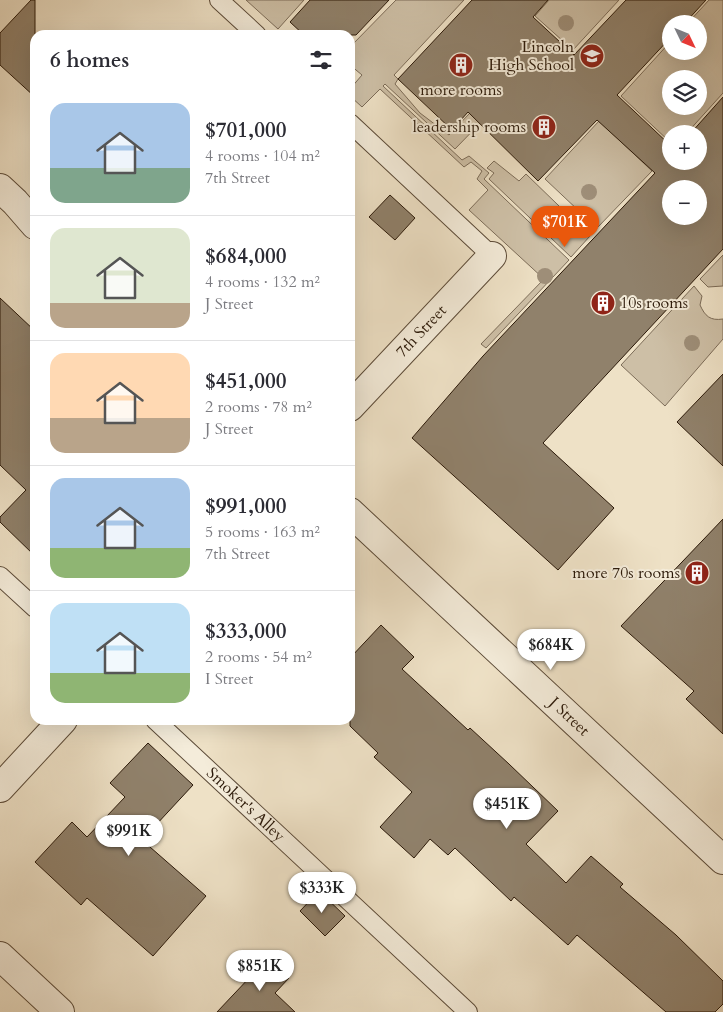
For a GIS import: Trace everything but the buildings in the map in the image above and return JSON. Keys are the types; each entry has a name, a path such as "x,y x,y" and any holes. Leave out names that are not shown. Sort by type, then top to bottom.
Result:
{"street":[{"path":"0,188 30,219"},
{"name":"7th Street","path":"355,402 492,256"},
{"name":"J Street","path":"355,517 723,860"},
{"path":"0,788 59,725"},
{"path":"0,956 60,1012"}],"lane":[{"path":"219,0 252,30"},
{"path":"355,127 492,256"},
{"path":"0,576 30,603"},
{"name":"Smoker's Alley","path":"160,725 468,1012"}],"shaded area":[{"path":"246,0 304,0 278,29"},
{"path":"396,0 464,0 394,75 398,79 395,84 420,113 449,135 527,53 519,83 455,149 385,84 383,86 462,160 469,156 489,173 484,179 569,260 486,348 481,344 544,279 469,210 488,190 477,179 482,171 471,162 464,167 380,89 362,107 355,101 355,83 362,75 355,69 355,42"},
{"path":"549,0 619,0 573,50 535,16"},
{"path":"709,0 723,0 723,93 707,111 707,70 662,70 662,115 703,115 694,125 662,125 662,135 621,96 662,51 662,60 708,60 708,15 695,15"},
{"path":"599,121 652,171 597,228 545,179"},
{"path":"494,161 519,181 526,174 590,236 571,257 489,179 494,173 487,168"},
{"path":"723,255 723,286 708,287 700,279"},
{"path":"694,286 702,296 700,305 706,315 715,319 723,319 723,339 665,406 621,365"}],"place":[{"name":"Lincoln High School","path":"592,56"},
{"name":"more rooms","path":"461,65"},
{"name":"leadership rooms","path":"544,127"},
{"name":"10s rooms","path":"603,303"},
{"name":"more 70s rooms","path":"697,573"}]}
